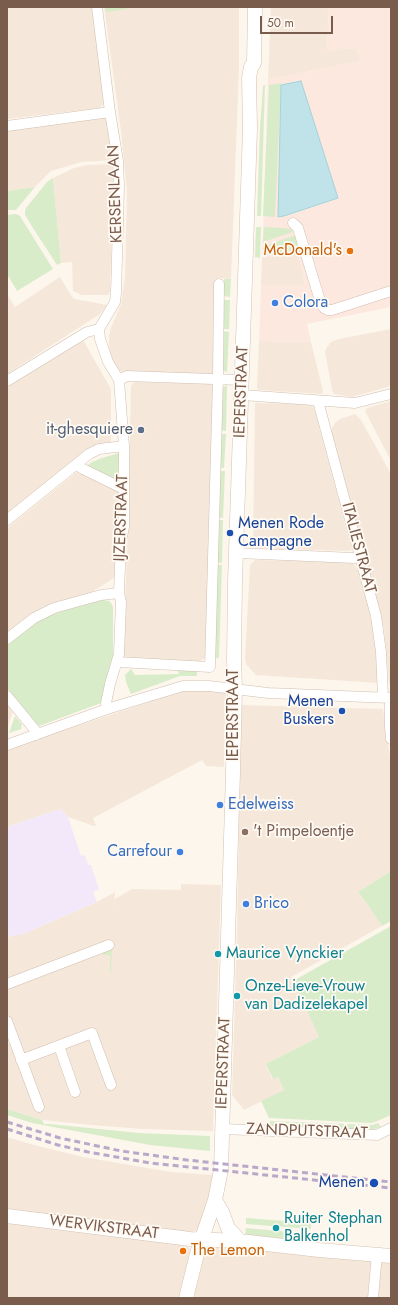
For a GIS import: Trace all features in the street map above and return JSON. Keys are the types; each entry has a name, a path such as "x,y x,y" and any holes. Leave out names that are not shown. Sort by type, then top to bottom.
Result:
{"street":[{"name":"KERSENLAAN","path":"97,7 110,112 118,161 119,186 115,302 99,328"},
{"name":"IEPERSTRAAT","path":"186,1298 201,1240 215,1200 221,1173 233,772 235,689 234,658 250,128 249,78 251,67 254,63 255,7"},
{"path":"7,126 110,112"},
{"path":"293,223 298,228 324,308 332,310 391,291"},
{"name":"IEPERSTRAAT","path":"118,662 210,667 218,378 219,284"},
{"path":"7,381 87,332 99,328"},
{"name":"IJZERSTRAAT","path":"99,328 100,339 108,362 119,380 124,446 124,527 121,541 119,593 121,602 118,662 110,684 106,703 107,709"},
{"path":"119,380 127,376 242,380"},
{"path":"242,395 356,403 391,394"},
{"name":"ITALIESTRAAT","path":"318,401 376,616 388,698 391,739"},
{"path":"7,520 89,454 99,449 124,446"},
{"path":"77,465 124,489"},
{"path":"237,553 354,558 361,556"},
{"path":"7,639 34,618 54,608 101,595 119,593"},
{"path":"7,745 107,709 183,686 209,686 268,693 388,698"},
{"path":"7,696 35,730 36,735"},
{"path":"7,984 109,945"},
{"path":"7,1021 39,1107"},
{"path":"21,1060 92,1033 111,1085"},
{"path":"58,1046 75,1092"},
{"name":"ZANDPUTSTRAAT","path":"222,1129 377,1135 391,1128"},
{"path":"215,1200 222,1212 228,1228 240,1241"},
{"name":"WERVIKSTRAAT","path":"7,1216 201,1240 240,1241 391,1256"},
{"path":"373,1298 377,1254"}],"shaded area":[{"path":"7,7 94,7 104,103 99,108 7,119"},
{"path":"104,7 239,7 239,67 231,279 218,278 216,372 213,374 118,371 112,361 109,349 109,336 121,304 125,277 127,192 121,131"},
{"path":"271,7 329,7 327,50 358,48 360,61 268,80"},
{"path":"329,7 391,7 391,307 307,324 311,342 259,341 261,285 305,285 298,252 262,258 268,80 360,61 358,48 327,50"},
{"path":"105,118 107,120 114,160 82,162 51,171 35,187 7,191 7,130"},
{"path":"114,164 110,291 108,295 82,295 73,291 72,262 61,263 53,178 74,168 87,165"},
{"path":"298,252 305,285 261,285 262,258"},
{"path":"60,277 72,297 75,299 107,305 100,314 7,374 7,294 15,307"},
{"path":"391,329 391,386 352,397 334,394 325,352 331,342 339,339"},
{"path":"83,340 111,389 111,442 99,445 7,514 7,387"},
{"path":"259,341 311,342 323,391 322,394 259,390 257,388"},
{"path":"133,383 211,384 213,388 208,652 205,658 200,661 128,662 124,660 131,386"},
{"path":"391,401 391,461 365,411 367,408"},
{"path":"255,403 309,404 314,408 352,550 257,548 253,544"},
{"path":"355,414 361,420 391,474 391,684 389,683 384,629 332,435 332,428 335,423 340,419"},
{"path":"78,471 119,491 118,573 111,580 87,595 7,633 7,528"},
{"path":"255,560 352,562 357,568 367,601 374,634 379,683 256,675 246,664 245,659 250,565"},
{"path":"182,691 226,691 224,767 206,766 202,760 93,818 96,826 68,817 60,809 7,827 7,749"},
{"path":"7,704 13,712 7,728"},
{"path":"241,705 383,709 391,763 391,871 358,892 382,926 291,977 319,1037 266,1064 272,1079 278,1077 284,1090 244,1110 232,1095 237,932"},
{"path":"60,809 68,817 81,856 85,855 88,865 91,865 99,889 93,892 97,902 23,934 7,937 7,827"},
{"path":"181,884 221,885 213,1131 143,1129 42,1120 7,1109 7,1044 10,1043 7,1032 7,937 23,934 97,902 115,892 114,910 115,899 132,889 181,890"},
{"path":"7,1137 83,1157 171,1172 214,1175 211,1192 201,1224 197,1230 190,1232 47,1218 7,1212"},
{"path":"7,1220 184,1244 191,1252 180,1298 7,1298"},
{"path":"212,1245 371,1261 368,1298 192,1298 205,1249"},
{"path":"383,1261 391,1261 391,1298 377,1298 380,1264"}],"green space":[{"path":"105,7 127,7 127,9 106,12"},
{"path":"281,83 275,217 263,216 269,85"},
{"path":"265,85 261,216 257,216 260,128 263,86"},
{"path":"53,178 61,263 57,265 25,215 26,208 47,182"},
{"path":"35,187 16,210 7,210 7,191"},
{"path":"16,214 20,216 53,269 17,291 7,274 7,215"},
{"path":"256,227 261,227 260,258 255,257"},
{"path":"264,227 290,229 293,232 263,242"},
{"path":"296,235 299,250 263,256 264,246"},
{"path":"224,279 231,279 230,297 223,296"},
{"path":"223,300 230,300 229,329 222,329"},
{"path":"222,331 229,332 227,372 222,370"},
{"path":"227,385 226,431 219,430 220,389"},
{"path":"220,434 226,434 224,468 218,468"},
{"path":"119,453 118,484 85,467 92,462"},
{"path":"218,471 225,471 223,518 216,517"},
{"path":"217,520 223,520 222,563 215,562"},
{"path":"215,565 222,565 219,658 213,658"},
{"path":"103,600 109,601 113,607 113,658 101,703 39,726 33,721 7,688 7,642 42,618 81,605"},
{"path":"176,668 197,669 197,676 180,676 131,694 125,675 131,669 135,675 179,674"},
{"path":"15,716 22,724 21,729 9,733"},
{"path":"391,871 391,921 382,926 358,892"},
{"path":"391,926 391,1115 371,1123 269,1118 261,1101 284,1090 278,1077 273,1079 266,1064 319,1037 293,981"},
{"path":"112,948 110,973 110,955 103,955 103,952"},
{"path":"7,1109 42,1120 44,1124 139,1133 210,1136 210,1151 150,1145 32,1123 7,1115"},
{"path":"270,1121 373,1125 378,1123 381,1127 370,1130 269,1126"},
{"path":"246,1218 311,1223 311,1229 246,1224"},
{"path":"246,1228 311,1234 310,1241 245,1235"}],"water":[{"path":"301,81 338,198 278,217 281,85"}],"railway":[{"path":"7,1122 60,1138 121,1151 187,1160 391,1182"},
{"path":"7,1129 58,1145 150,1163 391,1188"}],"place":[{"name":"McDonald's","path":"350,251"},
{"name":"Colora","path":"275,303"},
{"name":"it-ghesquiere","path":"141,430"},
{"name":"Menen Rode Campagne","path":"230,533"},
{"name":"Menen Buskers","path":"342,711"},
{"name":"Edelweiss","path":"220,805"},
{"name":"'t Pimpeloentje","path":"245,832"},
{"name":"Carrefour","path":"180,852"},
{"name":"Brico","path":"246,904"},
{"name":"Maurice Vynckier","path":"218,954"},
{"name":"Onze-Lieve-Vrouw van Dadizelekapel","path":"237,996"},
{"name":"Menen","path":"374,1183"},
{"name":"Ruiter Stephan Balkenhol","path":"276,1228"},
{"name":"The Lemon","path":"183,1251"}]}
